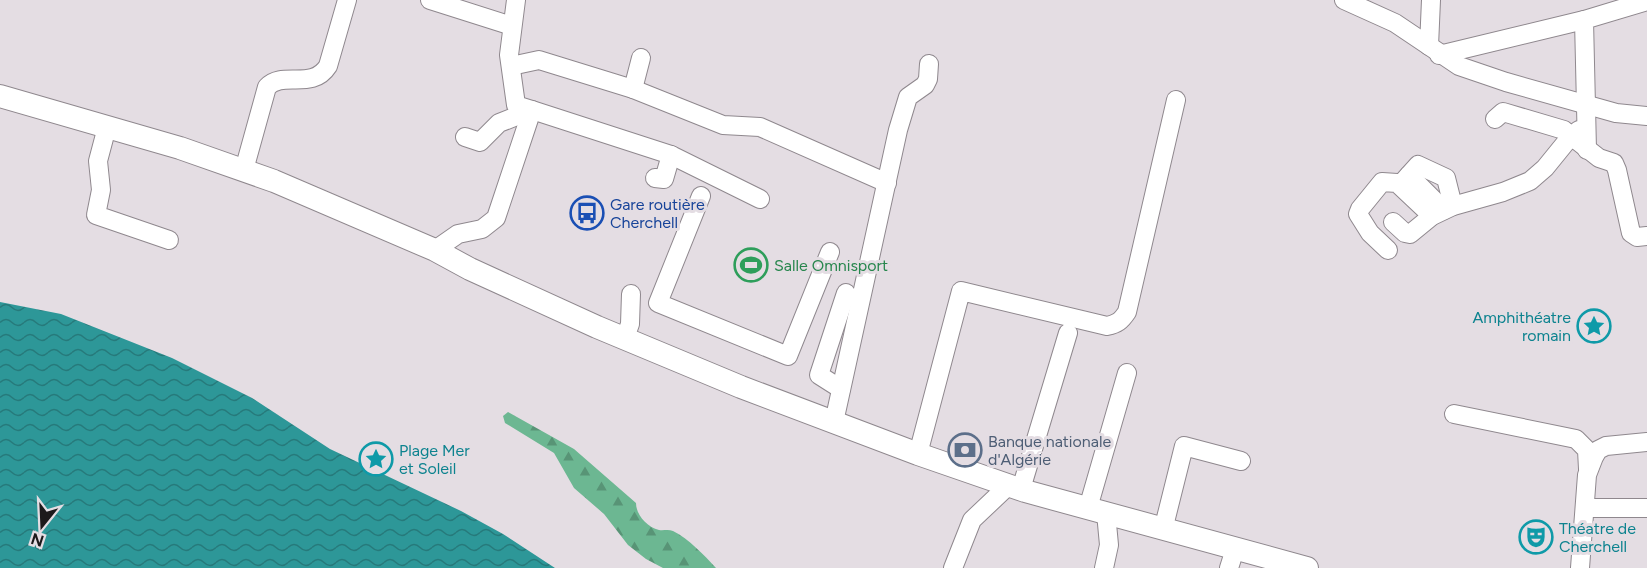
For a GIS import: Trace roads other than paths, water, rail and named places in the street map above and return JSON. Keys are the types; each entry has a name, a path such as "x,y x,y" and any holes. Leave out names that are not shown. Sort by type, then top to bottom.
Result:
{"main road":[{"path":"0,96 180,148 244,170 435,250 537,301 628,331 741,387 918,454 1015,487 1163,530 1232,558 1307,568"}],"street":[{"path":"244,170 267,87 274,82 310,79 323,72 328,66 347,0"},
{"path":"430,0 512,26"},
{"path":"435,250 458,234 482,229 496,218 524,115 511,66 512,26 516,0"},
{"path":"1344,0 1395,22 1459,66 1616,113 1647,116"},
{"path":"1431,0 1434,50"},
{"path":"1434,50 1490,43 1584,20 1647,1"},
{"path":"1584,20 1587,150"},
{"path":"633,89 641,58"},
{"path":"511,66 539,60 574,69 633,89 723,125 760,127 887,183"},
{"path":"834,422 898,130 908,97 925,85 928,79 928,63"},
{"path":"918,454 961,291 1107,326 1122,320 1127,312 1176,100"},
{"path":"1495,119 1503,112 1564,130 1600,159 1612,162 1615,165 1631,232 1637,237 1647,236"},
{"path":"1393,222 1405,233 1410,234 1443,211 1530,181 1545,168 1571,136 1586,124 1616,113"},
{"path":"465,137 480,142 499,123 524,115 671,155 759,199"},
{"path":"107,127 98,161 101,190 96,215 169,240"},
{"path":"655,178 664,179 671,155"},
{"path":"1405,180 1418,165 1446,178 1443,211"},
{"path":"1388,250 1370,233 1361,220 1359,212 1382,182 1405,180 1443,211"},
{"path":"628,331 658,303 701,196"},
{"path":"658,303 788,356 830,252"},
{"path":"841,389 819,375 846,293"},
{"path":"628,331 631,294"},
{"path":"953,568 972,520 1015,487 1068,333"},
{"path":"1104,568 1109,545 1097,511 1126,373"},
{"path":"1454,414 1611,446"},
{"path":"1576,439 1587,450 1580,568"},
{"path":"1587,476 1599,450 1611,446 1647,442"},
{"path":"1163,530 1184,446 1241,460"},
{"path":"1585,508 1647,508"}],"water":[{"path":"0,302 61,314 172,358 252,398 330,449 461,511 503,534 555,568 0,568"}],"place":[{"name":"Gare routière Cherchell","path":"587,213"},
{"name":"Salle Omnisport","path":"751,265"},
{"name":"Amphithéatre romain","path":"1594,326"},
{"name":"Banque nationale d'Algérie","path":"965,450"},
{"name":"Plage Mer et Soleil","path":"376,459"},
{"name":"Théatre de Cherchell","path":"1536,537"}]}
